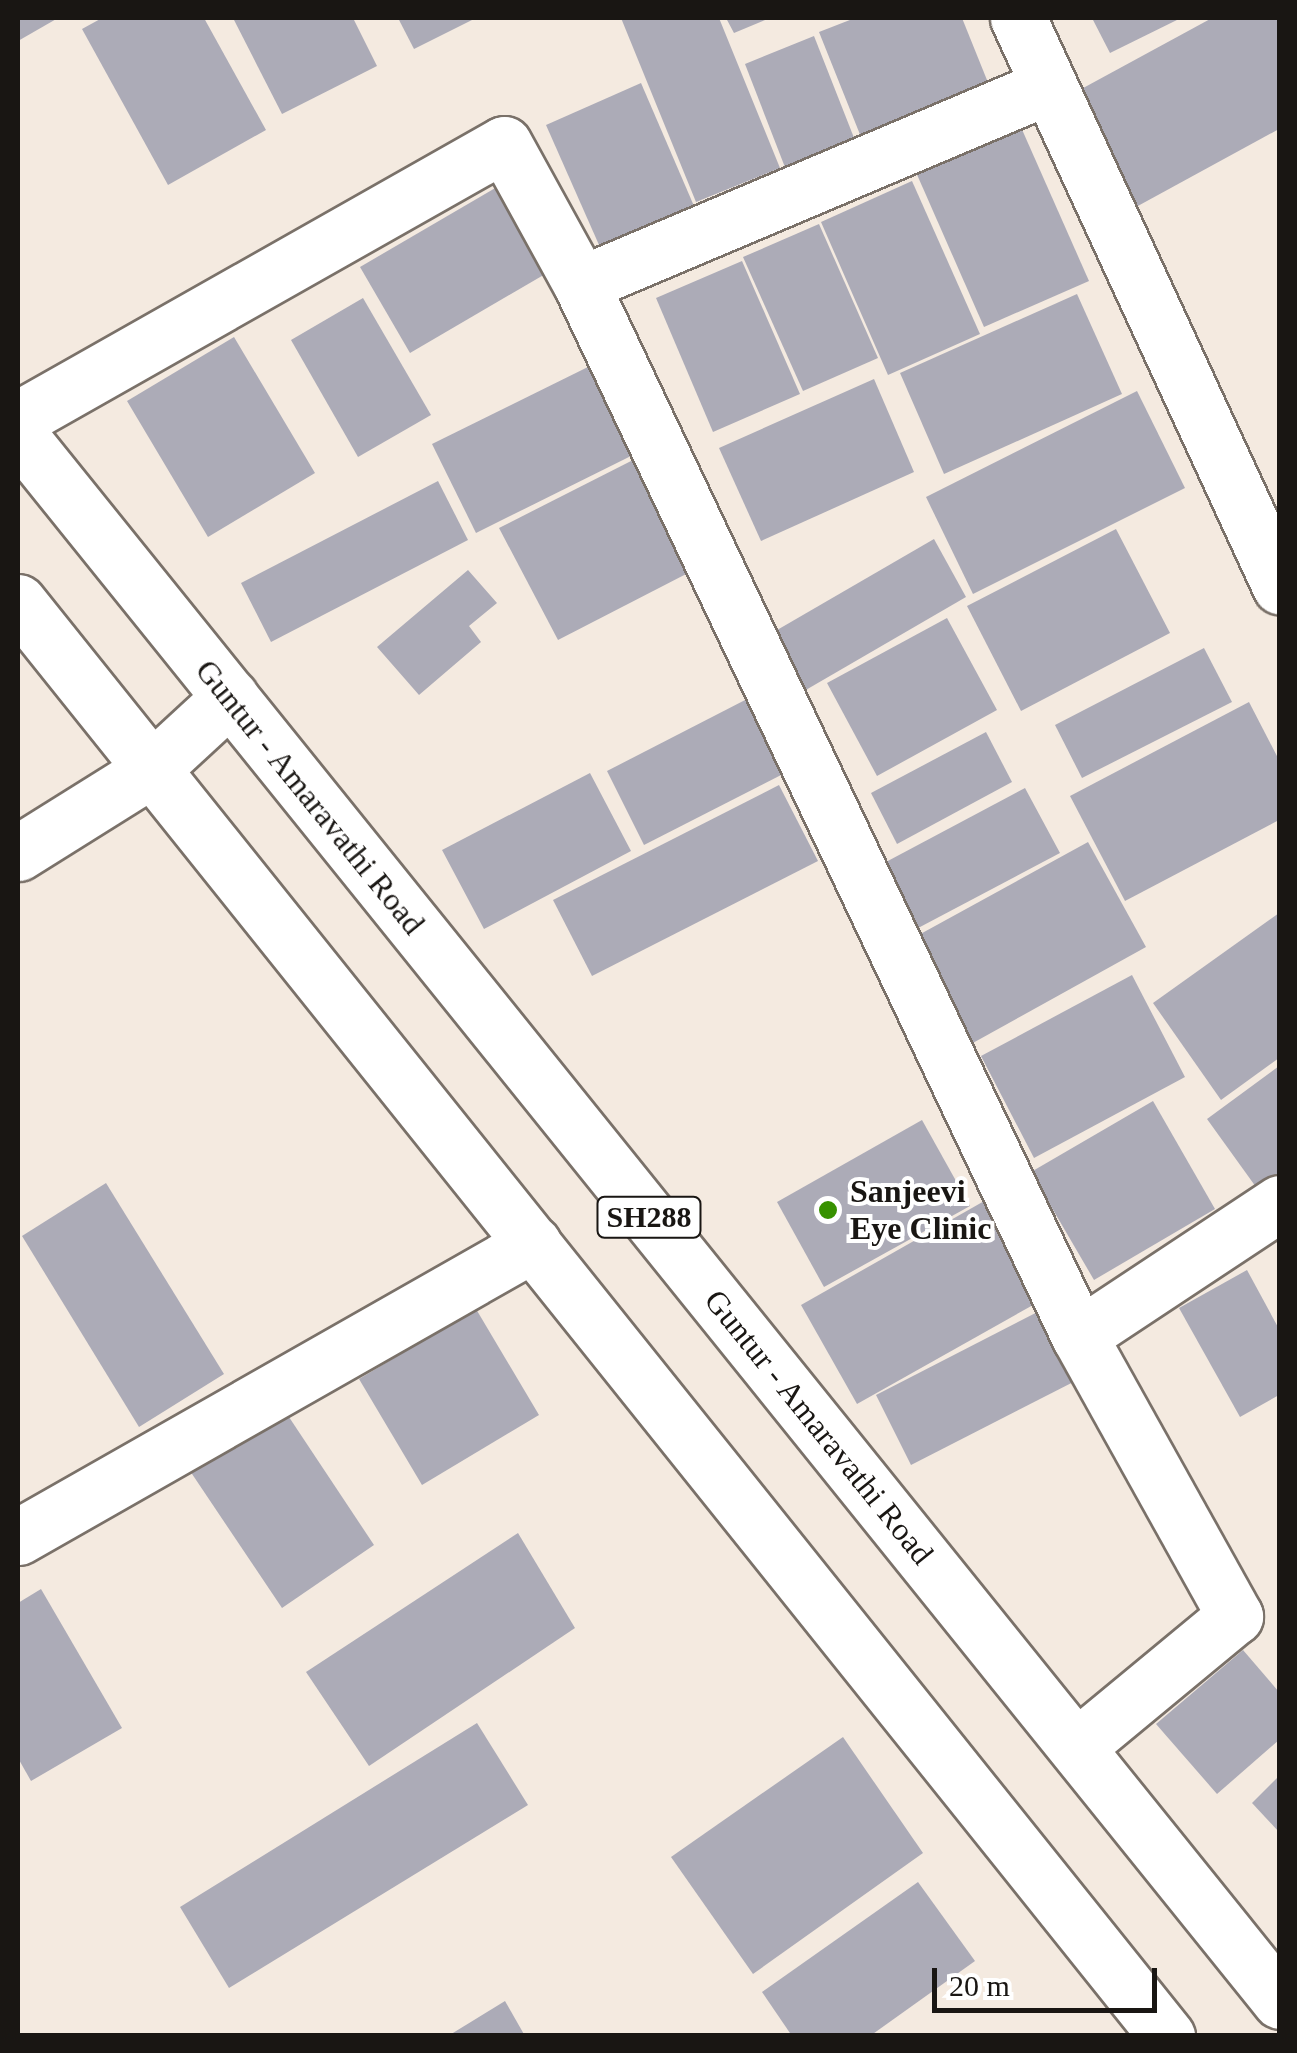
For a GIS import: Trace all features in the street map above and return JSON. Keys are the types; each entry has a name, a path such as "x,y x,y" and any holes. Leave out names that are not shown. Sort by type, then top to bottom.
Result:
{"street":[{"path":"1018,18 1280,586"},
{"path":"581,284 1048,86"},
{"path":"18,419 504,144 581,284 1079,1336 1236,1616 1079,1745"},
{"name":"Guntur - Amaravathi Road","path":"18,434 1079,1745 1280,2000"},
{"name":"SH288","path":"18,602 1167,2036"},
{"path":"18,853 151,770 230,697"},
{"path":"1079,1336 1280,1203"},
{"path":"18,1537 533,1244"}],"building":[{"path":"18,18 58,18 18,41"},
{"path":"102,18 204,18 266,130 168,185 82,29"},
{"path":"233,18 353,18 377,66 282,114"},
{"path":"398,18 476,18 414,49"},
{"path":"621,18 719,18 780,168 696,202"},
{"path":"726,18 770,18 734,33"},
{"path":"855,18 962,18 991,90 863,142 819,32"},
{"path":"1092,18 1181,18 1110,53"},
{"path":"1212,18 1279,18 1279,129 1136,207 1074,93"},
{"path":"814,36 858,148 788,175 745,64"},
{"path":"641,83 697,213 603,254 546,125"},
{"path":"1020,125 1089,281 984,327 915,170"},
{"path":"509,180 559,266 410,353 360,267"},
{"path":"912,181 980,334 888,375 821,222"},
{"path":"819,224 878,358 803,391 743,257"},
{"path":"742,261 800,394 713,432 656,298"},
{"path":"1077,294 1122,394 944,474 900,373"},
{"path":"363,298 431,415 358,457 291,340"},
{"path":"234,337 315,473 208,537 127,401"},
{"path":"594,364 637,453 476,533 432,444"},
{"path":"874,379 914,472 761,541 719,448"},
{"path":"1137,391 1185,488 973,594 926,497"},
{"path":"635,459 692,571 558,640 499,528"},
{"path":"438,481 468,540 271,642 241,583"},
{"path":"1116,529 1170,633 1021,711 967,606"},
{"path":"934,539 966,597 792,698 758,641"},
{"path":"468,570 497,603 469,626 481,642 419,695 377,647"},
{"path":"947,618 997,710 877,776 827,683"},
{"path":"1204,648 1232,702 1082,778 1055,725"},
{"path":"749,698 787,772 644,845 607,771"},
{"path":"1249,702 1279,760 1279,820 1125,901 1070,796"},
{"path":"986,732 1012,782 897,844 871,793"},
{"path":"590,773 631,851 484,929 442,850"},
{"path":"779,785 818,861 592,976 553,900"},
{"path":"1025,788 1060,853 903,936 869,871"},
{"path":"1088,842 1146,947 962,1049 904,943"},
{"path":"1279,913 1279,1058 1221,1100 1153,1003"},
{"path":"1132,975 1185,1077 1034,1158 981,1056"},
{"path":"1279,1066 1279,1180 1261,1194 1207,1119"},
{"path":"1153,1101 1215,1209 1094,1280 1031,1172"},
{"path":"922,1120 970,1206 824,1287 777,1202"},
{"path":"106,1183 224,1374 139,1427 22,1236"},
{"path":"986,1200 1042,1300 857,1404 801,1305"},
{"path":"1247,1270 1279,1329 1279,1395 1240,1417 1179,1308"},
{"path":"1055,1303 1091,1373 911,1465 876,1395"},
{"path":"476,1309 539,1415 422,1485 359,1379"},
{"path":"275,1396 374,1545 282,1608 182,1459"},
{"path":"518,1533 575,1628 369,1766 306,1672"},
{"path":"41,1589 122,1728 31,1781 18,1758 18,1603"},
{"path":"1243,1650 1279,1692 1279,1740 1217,1794 1156,1724"},
{"path":"477,1723 528,1805 229,1988 180,1907"},
{"path":"843,1737 923,1853 753,1974 671,1857"},
{"path":"1279,1776 1279,1832 1252,1803"},
{"path":"918,1882 975,1961 870,2036 792,2036 762,1992"},
{"path":"505,2001 525,2036 448,2036"}],"place":[{"name":"Sanjeevi Eye Clinic","path":"828,1210"}]}
